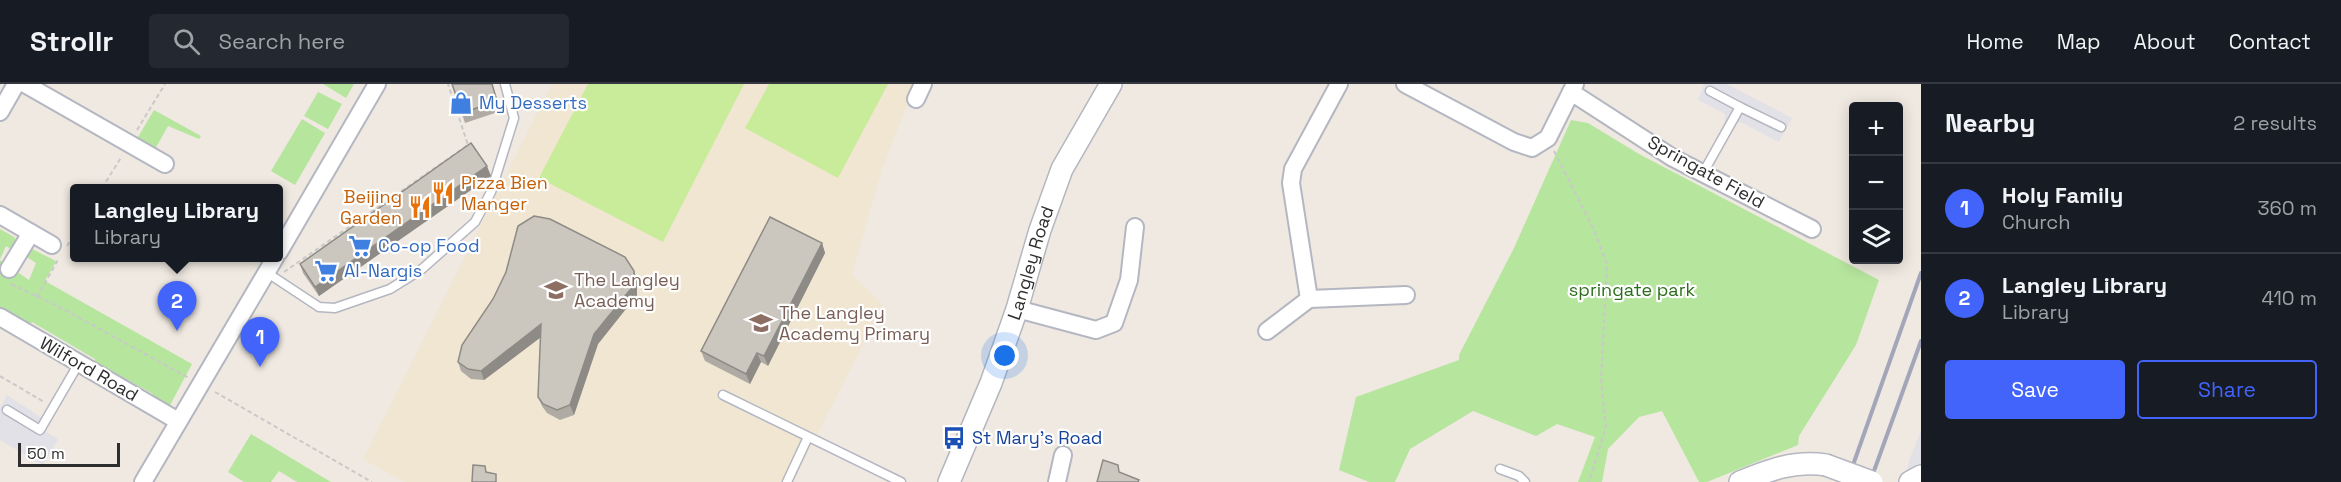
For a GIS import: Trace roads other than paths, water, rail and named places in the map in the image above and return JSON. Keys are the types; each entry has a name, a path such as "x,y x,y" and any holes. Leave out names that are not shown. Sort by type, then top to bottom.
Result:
{"street":[{"path":"0,112 16,84"},
{"path":"25,84 165,164"},
{"path":"283,245 377,84"},
{"name":"Langley Road","path":"949,482 992,383 1040,230 1062,170 1111,84"},
{"path":"1309,299 1291,183 1293,169 1339,84"},
{"path":"1405,84 1514,142 1532,148 1548,138 1573,88"},
{"name":"Springate Field","path":"1573,88 1673,158 1812,229"},
{"path":"0,215 52,245"},
{"path":"1017,309 1096,330 1114,323 1129,280 1135,227"},
{"path":"9,276 31,233"},
{"path":"143,482 272,262"},
{"path":"1267,331 1309,299 1406,295"},
{"name":"Wilford Road","path":"0,317 178,421"},
{"path":"1057,482 1063,455"},
{"path":"1740,482 1791,464 1806,462 1826,465 1872,482"},
{"path":"1910,482 1921,476"}],"lane":[{"path":"266,272 319,307 335,308 390,290 422,269 475,222 491,192 514,118 505,84"},
{"path":"1710,91 1781,127"},
{"path":"1703,174 1740,107"},
{"path":"7,410 40,430 79,363"},
{"path":"723,395 901,482"},
{"path":"787,482 808,436"},
{"path":"1500,469 1519,476 1525,482"}],"railway":[{"path":"1847,482 1921,273"},
{"path":"1870,482 1921,341"}],"place":[{"name":"My Desserts","path":"461,103"},
{"name":"Pizza Bien Manger","path":"443,193"},
{"name":"Beijing Garden","path":"420,207"},
{"name":"Co-op Food","path":"360,246"},
{"name":"Al-Nargis","path":"326,271"},
{"name":"The Langley Academy","path":"556,290"},
{"name":"The Langley Academy Primary","path":"761,323"},
{"name":"Langley Library","path":"177,331"},
{"name":"Holy Family","path":"260,367"},
{"name":"St Mary's Road","path":"954,438"}],"park label":[{"name":"springate park","path":"1632,290"}]}
